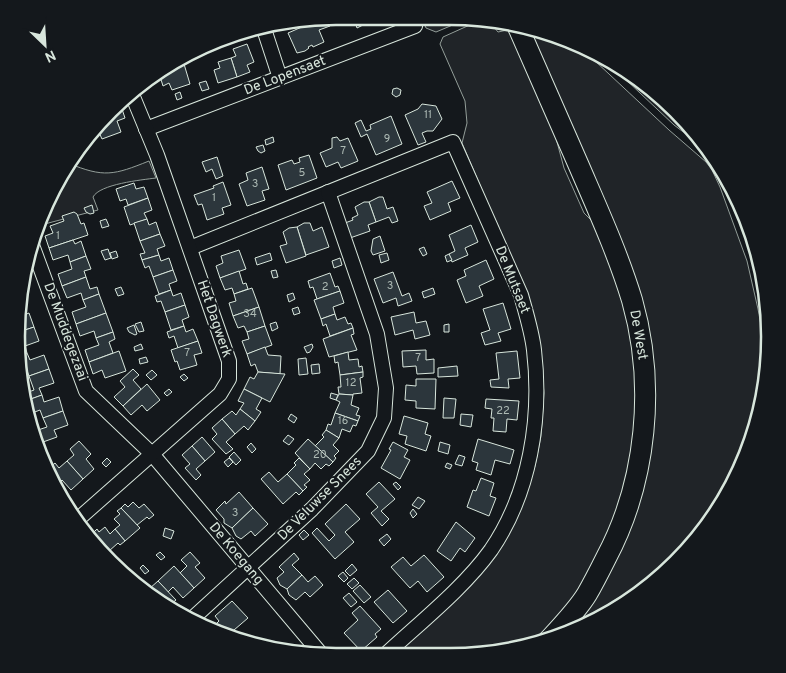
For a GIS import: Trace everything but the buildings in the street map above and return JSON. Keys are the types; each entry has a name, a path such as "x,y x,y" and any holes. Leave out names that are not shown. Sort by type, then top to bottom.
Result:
{"main road":[{"name":"De West","path":"521,34 612,240 632,301 639,335 645,390 644,424 640,456 633,490 623,522 586,596 559,628"}],"street":[{"name":"De Lopensaet","path":"146,129 415,25"},
{"path":"265,34 280,78"},
{"name":"Het Dagwerk","path":"82,517 220,394 229,379 229,361 190,248 134,100"},
{"name":"De Mutsaet","path":"190,248 453,142 521,295 534,349 538,398 533,438 524,478 512,513 491,550 467,579 392,648"},
{"name":"De Veluwse Snees","path":"248,568 312,509 368,451 384,418 386,388 377,334 328,192"},
{"name":"De Muddegezaai","path":"36,256 86,391 152,454"},
{"name":"De Koegang","path":"152,454 315,647"},
{"path":"197,615 248,568"}],"shaded area":[{"path":"425,25 452,25 436,32 426,28"},
{"path":"468,26 495,29 498,32 506,30 513,32 550,116 564,168 584,213 598,227 628,315 638,387 630,473 607,539 573,599 544,633 490,645 449,648 399,648 451,603 527,489 535,466 541,436 544,393 538,335 511,258 462,143 467,123 465,101 440,44 443,37"},
{"path":"532,37 569,49 596,62 706,162 720,187 747,261 760,321 758,377 750,417 737,456 709,510 684,542 655,571 623,596 573,622 605,578 653,376"},
{"path":"623,77 655,102 687,135"},
{"path":"149,161 156,178 131,181 104,189 93,197 98,210 47,223 57,199 75,166 100,173 117,172"}]}
